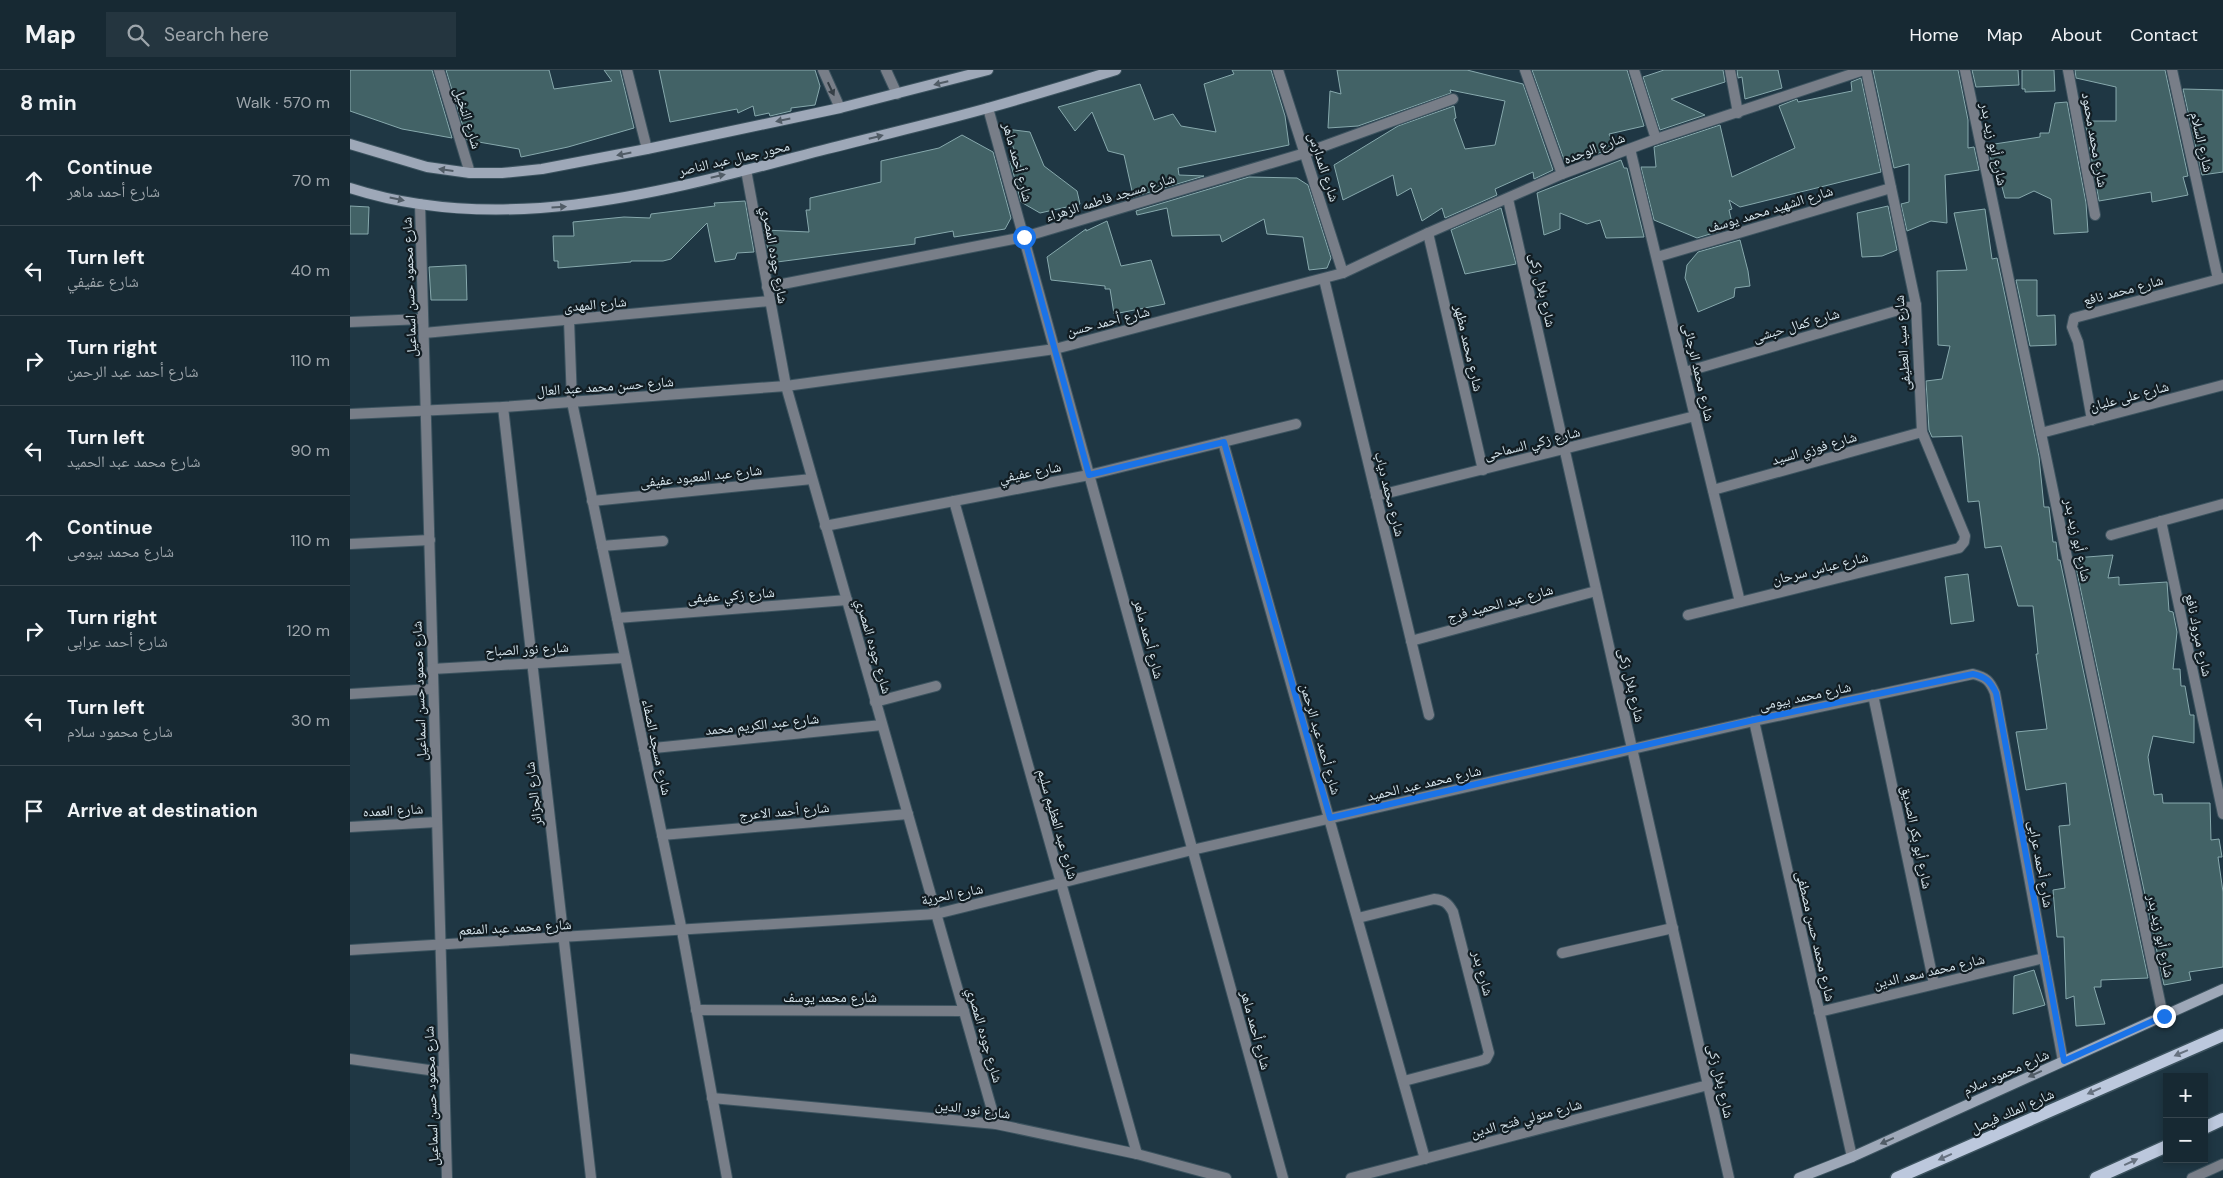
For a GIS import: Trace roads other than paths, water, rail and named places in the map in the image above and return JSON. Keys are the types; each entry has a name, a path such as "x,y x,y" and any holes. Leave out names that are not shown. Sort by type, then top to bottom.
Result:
{"main road":[{"name":"شارع الملك فيصل","path":"1897,1178 2223,1035"},
{"path":"2208,1126 2223,1119"},
{"path":"2096,1178 2163,1148"}],"street":[{"name":"شارع النخيل","path":"439,70 470,173"},
{"path":"627,70 646,149"},
{"path":"823,70 840,108"},
{"path":"886,70 897,94"},
{"name":"محور جمال عبد الناصر","path":"350,188 420,204 473,209 520,210 566,207 627,197 746,170 988,108 1116,70"},
{"name":"شارع المدارس","path":"1278,70 1343,273"},
{"path":"1525,70 1562,174"},
{"path":"1634,70 1656,140"},
{"path":"1730,70 1738,113"},
{"name":"شارع الوحده","path":"1343,273 1562,174 1656,140 1865,70"},
{"name":"شارع سيد العطيفى","path":"1865,70 1916,305 1922,432 1965,536 1964,542 1958,548"},
{"name":"شارع أبو زيد بدر","path":"1965,70 2164,1016"},
{"name":"شارع محمد محمود","path":"2068,70 2095,215"},
{"name":"شارع السلام","path":"2172,70 2221,279"},
{"name":"محور جمال عبد الناصر","path":"350,144 427,167 470,173 502,173 542,169 840,108 982,71"},
{"name":"شارع مسجد فاطمه الزهراء","path":"767,287 1024,237 1305,153 1452,99"},
{"name":"شارع أحمد ماهر","path":"988,108 1283,1178"},
{"name":"شارع محمد الرجائى","path":"1630,149 1740,602"},
{"name":"شارع جوده المصري","path":"746,170 786,386 996,1124"},
{"name":"شارع الشهيد محمد يوسف","path":"1657,258 1891,188"},
{"name":"شارع بلال زكى","path":"1508,199 1729,1178"},
{"name":"شارع محمود حسن اسماعيل","path":"420,204 447,1178"},
{"name":"شارع محمد مظهر","path":"1428,233 1483,470"},
{"name":"شارع أحمد حسن","path":"786,386 1054,349 1324,280 1343,273"},
{"name":"شارع محمد نافع","path":"2092,420 2078,342 2072,327 2074,318 2221,279"},
{"name":"شارع محمد دياب","path":"1324,280 1429,715"},
{"name":"شارع المهدى","path":"424,333 770,301"},
{"name":"شارع كمال حبشى","path":"1685,372 1916,305"},
{"path":"350,322 423,318"},
{"name":"شارع مسجد الصفاء","path":"569,320 572,402 682,931 727,1178"},
{"name":"شارع على عليان","path":"2041,433 2223,385"},
{"name":"شارع حسن محمد عبد العال","path":"350,414 503,407 786,386"},
{"name":"شارع الجزائر","path":"503,407 591,1178"},
{"name":"شارع زكي السماحى","path":"1376,496 1695,416"},
{"name":"شارع عفيفي","path":"825,526 1089,475 1296,424"},
{"name":"شارع فوزي السيد","path":"1713,490 1922,432"},
{"name":"شارع أحمد عبد الرحمن","path":"1224,442 1426,1158"},
{"name":"شارع عبد المعبود عفيفى","path":"592,500 812,478"},
{"name":"شارع عبد العظيم سليم","path":"954,500 1137,1154"},
{"path":"2111,535 2223,504"},
{"name":"شارع مبروك نافع","path":"2161,521 2223,814"},
{"path":"350,544 430,540"},
{"path":"602,546 663,541"},
{"name":"شارع عباس سرحان","path":"1688,615 1958,548"},
{"name":"شارع عبد الحميد فرج","path":"1411,641 1596,591"},
{"name":"شارع زكي عفيفى","path":"617,618 847,600"},
{"name":"شارع نور الصباح","path":"432,669 624,658"},
{"name":"شارع محمد بيومى","path":"1632,749 1754,720 1973,674 1984,676"},
{"name":"شارع أحمد عرابى","path":"1984,676 1991,683 1996,693 2064,1061"},
{"path":"875,702 936,686"},
{"path":"350,694 432,689"},
{"name":"شارع أبو بكر الصديق","path":"1873,696 1934,984"},
{"name":"شارع محمد حسن مصطفى","path":"1754,720 1852,1157"},
{"name":"شارع عبد الكريم محمد","path":"644,749 882,726"},
{"name":"شارع محمد عبد الحميد","path":"1192,850 1632,749"},
{"name":"شارع أحمد الاعرج","path":"662,835 908,814"},
{"name":"شارع العمده","path":"350,827 437,822"},
{"name":"شارع الحرية","path":"682,931 936,914 1192,850"},
{"name":"شارع بدر","path":"1358,918 1434,899 1442,900 1453,912 1489,1053 1486,1059 1480,1061 1404,1081"},
{"path":"1562,953 1673,928"},
{"name":"شارع محمد عبد المنعم","path":"350,950 682,931"},
{"name":"شارع محمد سعد الدين","path":"1819,1012 2044,958"},
{"name":"شارع محمود سلام","path":"1799,1178 1852,1157 2223,989"},
{"name":"شارع محمد يوسف","path":"696,1010 964,1011"},
{"path":"350,1059 443,1072"},
{"name":"شارع متولي فتح الدين","path":"1351,1178 1708,1085"},
{"name":"شارع نور الدين","path":"712,1098 996,1124 1137,1154 1226,1178"},
{"path":"2192,1178 2223,1164"}]}
